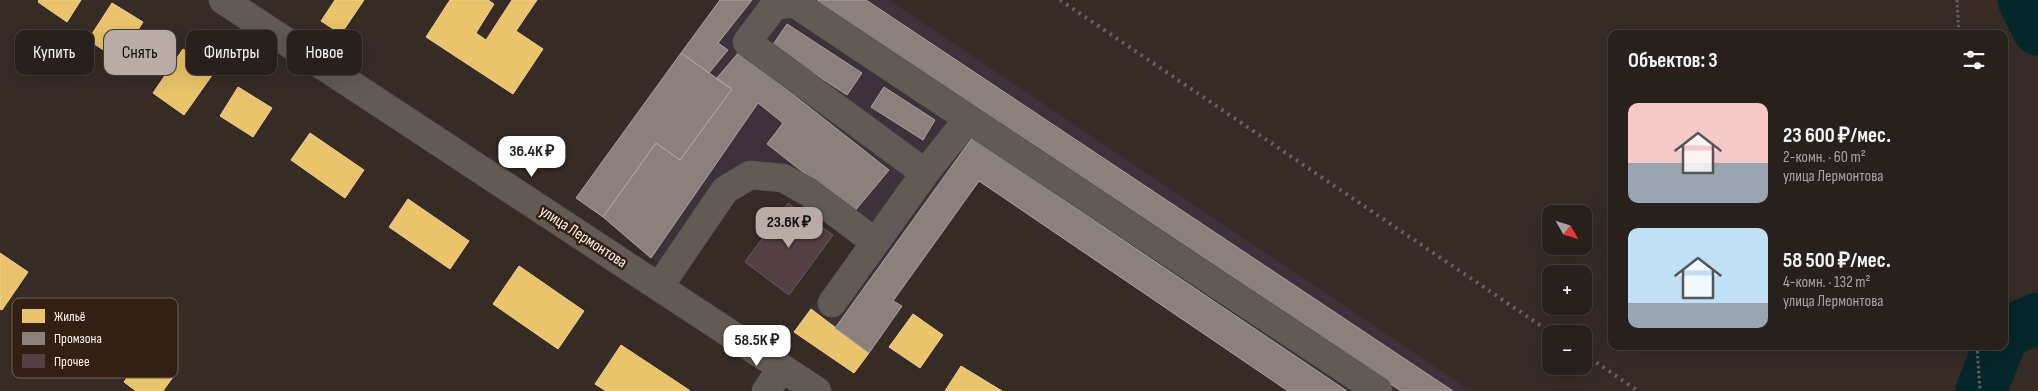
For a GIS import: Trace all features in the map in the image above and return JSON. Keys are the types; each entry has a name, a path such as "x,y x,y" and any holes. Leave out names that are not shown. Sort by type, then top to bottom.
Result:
{"street":[{"name":"улица Лермонтова","path":"222,0 816,391"},
{"path":"925,173 747,42 774,6 794,3 1378,391"},
{"path":"832,303 925,173 968,118"},
{"path":"659,287 725,190 750,175 783,178 808,192 876,242"},
{"path":"766,391 782,368"}],"path":[{"path":"1957,0 1959,30"},
{"path":"1977,350 1980,391"}],"shaded area":[{"path":"720,0 889,0 1471,391 1288,391 979,181 894,300 902,306 854,373 794,332 862,237 806,196 751,181 731,197 677,275 651,258 603,217 656,143 731,89 681,53"}],"building: Жильё":[{"path":"39,0 81,0 67,22 38,2"},
{"path":"335,0 364,0 344,30 335,30 321,21"},
{"path":"450,0 488,0 494,4 476,33 486,40 512,0 537,0 516,31 543,49 513,94 426,37"},
{"path":"112,3 143,22 138,30 104,30 104,50 94,44 94,31"},
{"path":"183,49 186,51 186,75 212,75 184,115 153,93 165,75 176,75 176,59"},
{"path":"238,87 272,108 253,137 220,116"},
{"path":"310,133 364,170 345,198 291,160"},
{"path":"408,199 469,241 450,269 389,227"},
{"path":"0,253 28,272 2,310 0,309"},
{"path":"519,266 584,311 558,349 493,304"},
{"path":"811,309 869,353 854,373 794,332"},
{"path":"913,314 943,335 920,368 889,347"},
{"path":"621,345 689,391 606,391 595,384"},
{"path":"961,366 1002,391 945,391"},
{"path":"127,378 172,378 163,391 136,391 124,382"}],"building: Промзона":[{"path":"720,0 752,0 718,43 728,50 709,73 681,53"},
{"path":"818,0 866,0 1453,391 1401,391 817,2"},
{"path":"787,24 862,73 847,95 772,46"},
{"path":"739,52 889,170 854,212 767,144 783,123 758,103 651,258 603,217 656,143 680,160 732,89 716,79"},
{"path":"681,53 732,89 680,160 656,143 603,217 576,198"},
{"path":"884,87 935,120 923,140 871,107"},
{"path":"972,138 1347,391 1288,391 979,181 893,301 902,306 869,353 835,328"}],"building: Прочее":[{"path":"788,203 833,235 789,295 745,262"}],"waterway":[{"path":"2023,0 2038,30"},
{"path":"2008,332 2038,318"},
{"path":"1981,391 1997,350"}],"railway":[{"path":"1060,0 1542,327"},
{"path":"1592,359 1638,391"}]}
